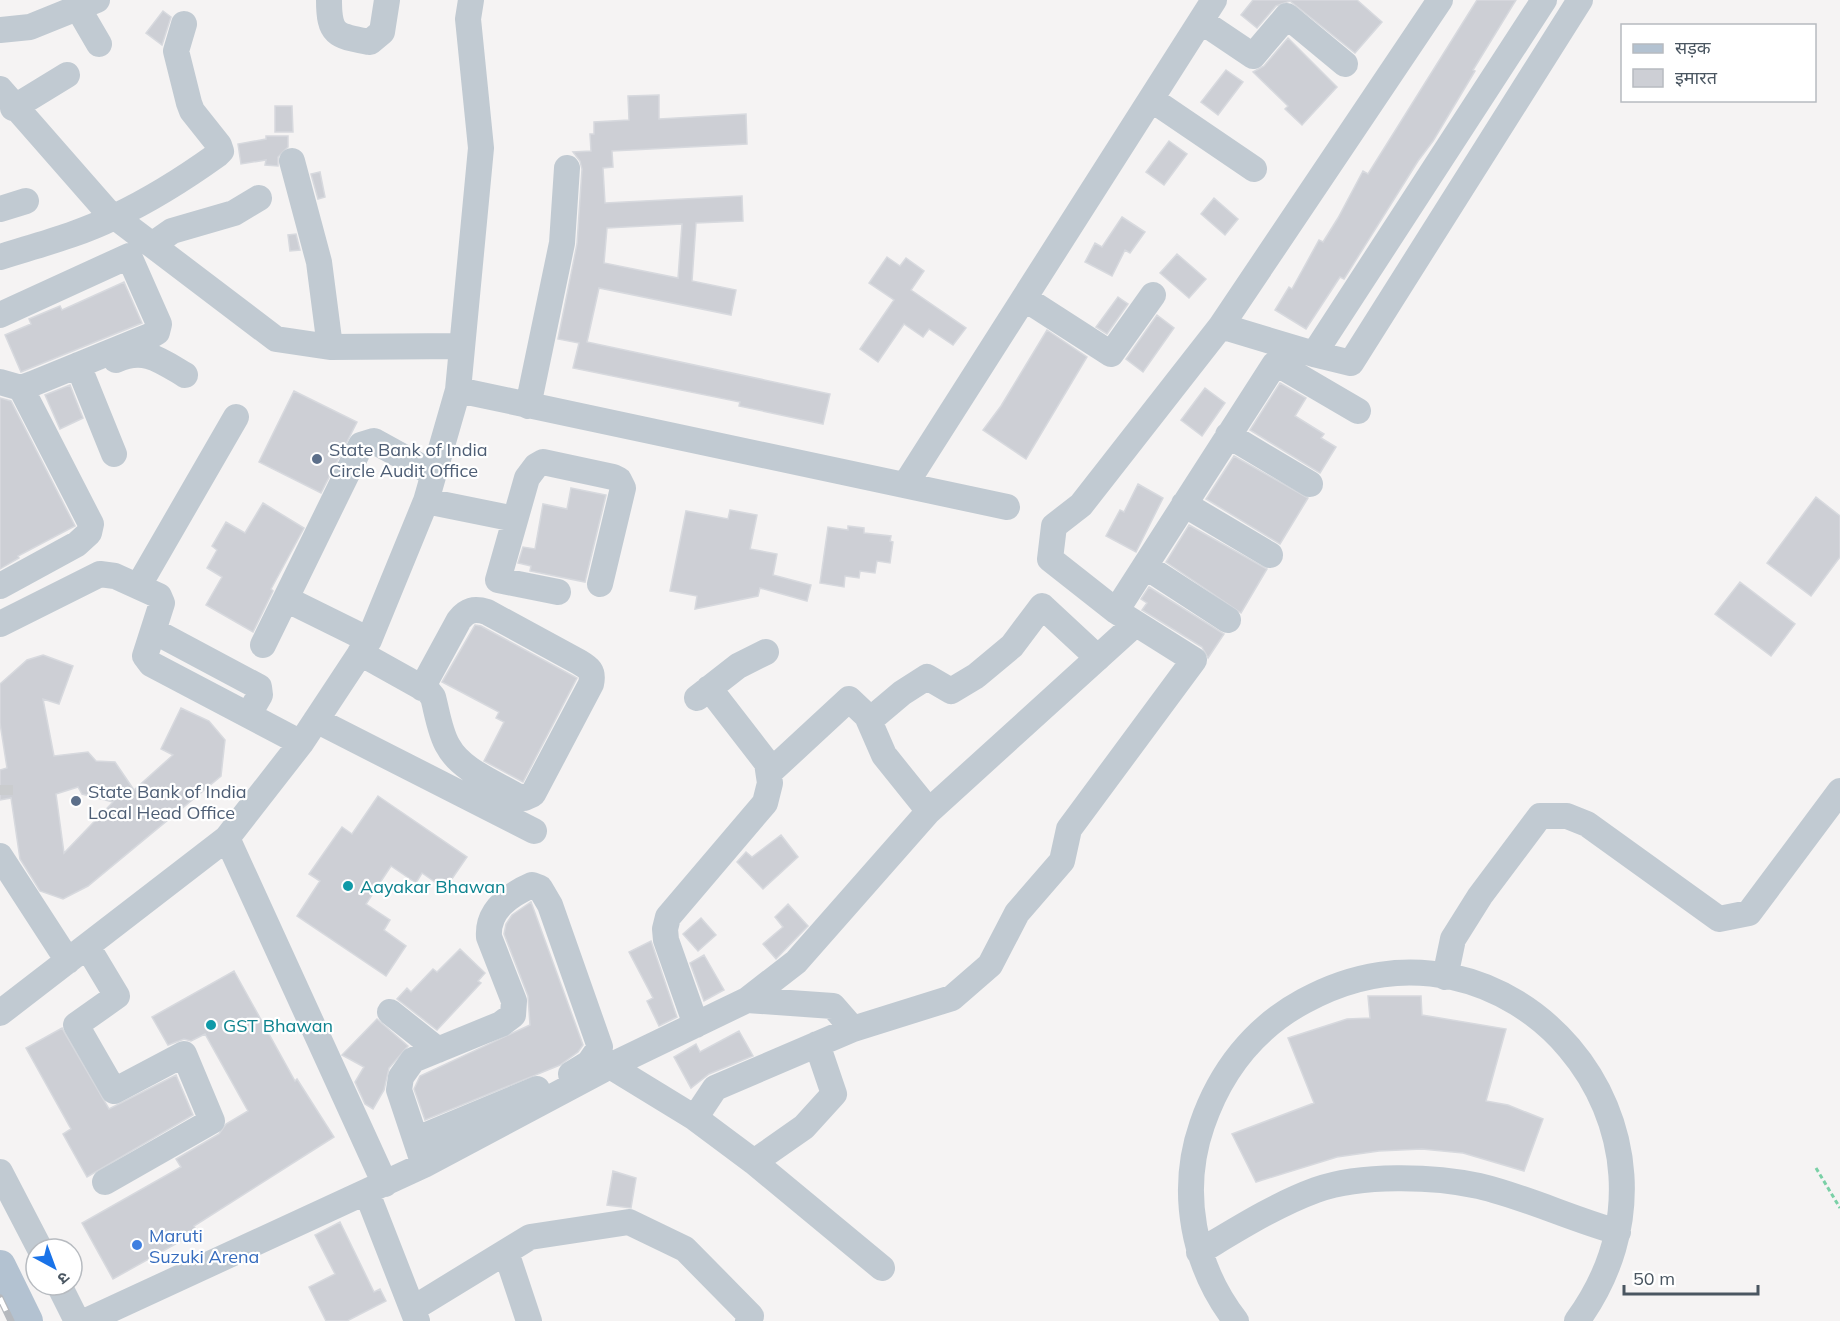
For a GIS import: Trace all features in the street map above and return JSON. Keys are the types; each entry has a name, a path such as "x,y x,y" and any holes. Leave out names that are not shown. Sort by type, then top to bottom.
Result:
{"main road":[{"path":"0,1266 27,1321"}],"street":[{"path":"329,0 329,21 334,30 341,37 370,42 382,32 387,0"},
{"path":"0,1013 227,838 301,743 364,647 426,501 458,390 481,148 468,19 471,0"},
{"path":"695,1118 715,1088 853,1029 952,998 990,965 1017,913 1062,861 1069,829 1194,660 1125,618 1050,559 1054,526 1081,505 1221,326 1440,0"},
{"path":"1314,354 1544,0"},
{"path":"1221,326 1351,363 1580,0"},
{"path":"0,30 30,27 88,4 99,44"},
{"path":"905,485 1208,10 1253,56 1287,16 1345,64"},
{"path":"0,257 85,230 114,217 183,179 221,151 219,145 192,111 189,103 176,51 184,24"},
{"path":"67,75 7,98 114,217 276,339 330,347 462,346"},
{"path":"1151,99 1254,169"},
{"path":"292,161 319,262 330,347"},
{"path":"528,406 562,243 567,168"},
{"path":"152,246 172,231 234,213 259,198"},
{"path":"0,209 27,201"},
{"path":"0,315 129,256 159,324 157,332 81,370"},
{"path":"1024,298 1112,354 1153,295"},
{"path":"0,586 77,544 89,533 91,524 11,385 81,370 132,353 158,359 185,375"},
{"path":"86,1321 424,1165 610,1066 747,1000 796,962 930,811 1098,658 1125,618 1145,566 1274,365 1281,366 1358,411"},
{"path":"81,370 114,454"},
{"path":"458,390 1007,507"},
{"path":"140,585 236,417"},
{"path":"1228,435 1310,484"},
{"path":"263,645 288,600 361,445 374,441 434,474"},
{"path":"558,592 498,580 527,478 543,462 619,480 623,489 600,584"},
{"path":"426,501 515,519"},
{"path":"1184,504 1270,555"},
{"path":"1145,566 1228,620"},
{"path":"0,624 100,574 115,576 140,585 159,596 162,603 144,656 151,664 301,743"},
{"path":"288,600 364,647 422,687 433,697 447,746 455,755 466,766 524,798 532,794 591,684 593,675 590,669 579,662 487,612 472,610 465,612 459,620 422,687"},
{"path":"870,720 902,693 927,677 951,691 976,676 1012,646 1042,606 1098,658"},
{"path":"696,1025 666,940 668,917 765,803 770,783 767,763 753,743 703,693 738,666 766,652"},
{"path":"769,773 845,701 852,700 870,720 884,754 930,811"},
{"path":"316,720 534,831"},
{"path":"1445,977 1453,939 1480,896 1540,816 1567,816 1587,824 1719,920 1749,913 1840,791"},
{"path":"227,838 376,1188 416,1314 530,1238 629,1222 685,1249 751,1316 748,1321"},
{"path":"0,856 77,953 117,996 76,1025 114,1091 184,1054 212,1121 105,1182"},
{"path":"417,1139 573,1073 596,1056 600,1047 550,905 540,888 532,885 510,894 495,911 488,927 489,937 514,1001 513,1015 501,1024 413,1060 400,1077 399,1090 424,1165"},
{"path":"1236,1321 1220,1301 1199,1252 1190,1199 1194,1146 1212,1095 1241,1050 1281,1014 1328,988 1380,975 1433,974 1479,985 1522,1005 1559,1035 1589,1071 1610,1113 1622,1160 1623,1207 1614,1253 1594,1297 1577,1321"},
{"path":"747,1000 832,1006 853,1029"},
{"path":"390,1012 438,1050"},
{"path":"754,1162 804,1127 834,1094 817,1044"},
{"path":"610,1066 695,1118 754,1162 882,1268"},
{"path":"0,1172 34,1237"},
{"path":"1199,1252 1264,1215 1317,1190 1364,1180 1417,1180 1478,1186 1618,1232"},
{"path":"506,1252 529,1321"},
{"path":"65,1297 78,1321"}],"path":[{"path":"1816,1168 1840,1208"}],"building":[{"path":"1253,0 1357,0 1382,22 1355,53 1290,1 1276,6 1257,28 1241,15"},
{"path":"1477,0 1516,0 1433,141 1344,279 1340,277 1306,329 1275,310 1289,287 1292,289 1319,240 1323,242 1363,171 1368,174"},
{"path":"163,11 171,17 162,45 146,33"},
{"path":"1288,38 1337,87 1302,125 1285,109 1288,106 1253,72 1264,66"},
{"path":"1226,70 1243,82 1218,115 1201,102"},
{"path":"659,95 659,119 746,114 747,144 612,151 613,167 603,168 605,203 742,196 743,221 696,223 692,281 736,290 731,315 599,288 587,342 830,394 823,424 739,406 740,402 573,368 579,343 558,339 577,244 582,169 580,161 573,152 591,151 590,134 594,134 594,122 629,120 628,96","holes":["682,224 678,278 604,263 607,228"]},
{"path":"275,106 292,106 293,132 275,132"},
{"path":"266,136 288,136 288,147 278,157 278,166 265,165 266,160 241,164 238,144 266,139"},
{"path":"1169,141 1187,154 1164,185 1146,172"},
{"path":"320,172 325,197 318,199 311,174"},
{"path":"1214,198 1238,219 1225,235 1201,214"},
{"path":"1122,217 1145,232 1130,253 1125,250 1112,276 1085,262 1095,243 1102,247"},
{"path":"296,234 300,250 290,251 288,235"},
{"path":"1177,254 1206,279 1189,298 1160,273"},
{"path":"887,257 900,266 906,258 924,271 911,290 966,328 953,345 929,329 923,337 904,324 878,362 860,349 894,300 869,283"},
{"path":"124,282 142,323 21,372 5,335 31,324 29,319 60,306 62,310"},
{"path":"1118,297 1128,304 1107,334 1096,327"},
{"path":"1157,315 1174,328 1143,372 1126,359"},
{"path":"1047,330 1087,357 1026,459 983,430 1001,406"},
{"path":"1280,383 1306,398 1295,416 1324,434 1321,438 1336,447 1320,473 1250,430"},
{"path":"70,385 83,418 60,429 45,395"},
{"path":"1205,388 1225,403 1202,436 1181,420"},
{"path":"294,391 357,422 321,493 259,462"},
{"path":"0,398 11,401 75,526 18,556 19,558 0,569"},
{"path":"1234,456 1308,498 1280,544 1206,499"},
{"path":"1138,484 1163,498 1136,552 1106,536 1120,510 1124,512"},
{"path":"571,488 606,495 585,582 530,571 531,566 518,563 523,547 535,549 543,504 567,509"},
{"path":"1816,497 1840,516 1840,557 1811,596 1767,563"},
{"path":"263,503 304,528 271,589 273,591 253,632 206,605 222,577 207,568 217,550 212,546 226,522 245,533"},
{"path":"730,510 757,515 750,549 777,554 773,575 811,585 807,601 760,588 758,596 695,609 697,596 670,591 686,511 728,519"},
{"path":"1189,525 1267,569 1241,613 1166,562"},
{"path":"848,526 864,528 864,533 891,536 890,541 893,542 890,563 877,561 875,573 860,571 859,578 845,576 844,587 820,583 828,527 848,530"},
{"path":"1740,582 1795,624 1771,656 1715,614"},
{"path":"1149,587 1224,634 1208,658 1202,647 1142,610 1147,603 1141,599"},
{"path":"475,625 481,626 577,678 523,782 484,761 504,722 496,718 499,712 442,682"},
{"path":"43,655 73,666 59,704 43,699 54,756 88,752 96,761 115,762 134,790 173,755 161,749 181,708 209,721 225,740 221,776 88,886 63,899 40,891 20,859 11,798 0,800 0,770 7,768 0,723 0,684 27,660","holes":["78,787 82,794 113,802 64,853 56,794"]},
{"name":"Aayakar Bhawan","path":"378,796 467,857 445,889 422,873 416,883 391,866 366,904 390,920 384,930 406,946 386,976 297,916 320,881 309,874 342,827 352,834"},
{"path":"781,835 798,857 763,889 737,862 746,852 752,857"},
{"path":"531,902 583,1045 578,1052 560,1065 425,1120 414,1089 420,1076 530,1025 528,996 504,934 506,924 512,915"},
{"path":"788,904 808,926 776,959 763,944 783,927 775,917"},
{"path":"701,918 716,935 698,951 683,934"},
{"path":"651,941 677,1017 659,1026 647,1001 653,998 629,952"},
{"path":"460,949 485,973 478,981 481,983 437,1030 397,999 407,988 411,992 433,969 437,972"},
{"path":"704,955 724,990 704,1001 690,963"},
{"path":"234,971 295,1081 297,1079 334,1137 194,1226 197,1232 113,1279 82,1223 181,1167 176,1159 219,1134 226,1124 248,1111 205,1034 191,1041 184,1039 168,1045 152,1017"},
{"path":"1368,996 1421,996 1422,1015 1506,1029 1486,1101 1508,1105 1543,1119 1524,1171 1463,1153 1422,1149 1379,1151 1337,1157 1256,1182 1232,1134 1314,1103 1288,1038 1347,1019 1370,1018"},
{"path":"377,1019 408,1046 389,1068 384,1090 373,1109 365,1104 355,1082 364,1067 342,1055"},
{"path":"62,1028 109,1109 176,1075 193,1115 87,1177 63,1134 71,1129 26,1048"},
{"path":"739,1031 753,1056 709,1074 691,1088 674,1057 696,1044 700,1052"},
{"path":"613,1171 636,1178 631,1208 607,1205"},
{"path":"340,1222 374,1292 380,1289 386,1301 347,1321 326,1321 309,1287 335,1274 315,1235"}],"tunnel":[{"path":"0,785 0,795"}],"railway":[{"path":"0,1298 11,1321"}],"place":[{"name":"State Bank of India Circle Audit Office","path":"317,459"},
{"name":"State Bank of India Local Head Office","path":"76,801"},
{"name":"Aayakar Bhawan","path":"348,886"},
{"name":"GST Bhawan","path":"211,1025"},
{"name":"Maruti Suzuki Arena","path":"137,1245"}]}
